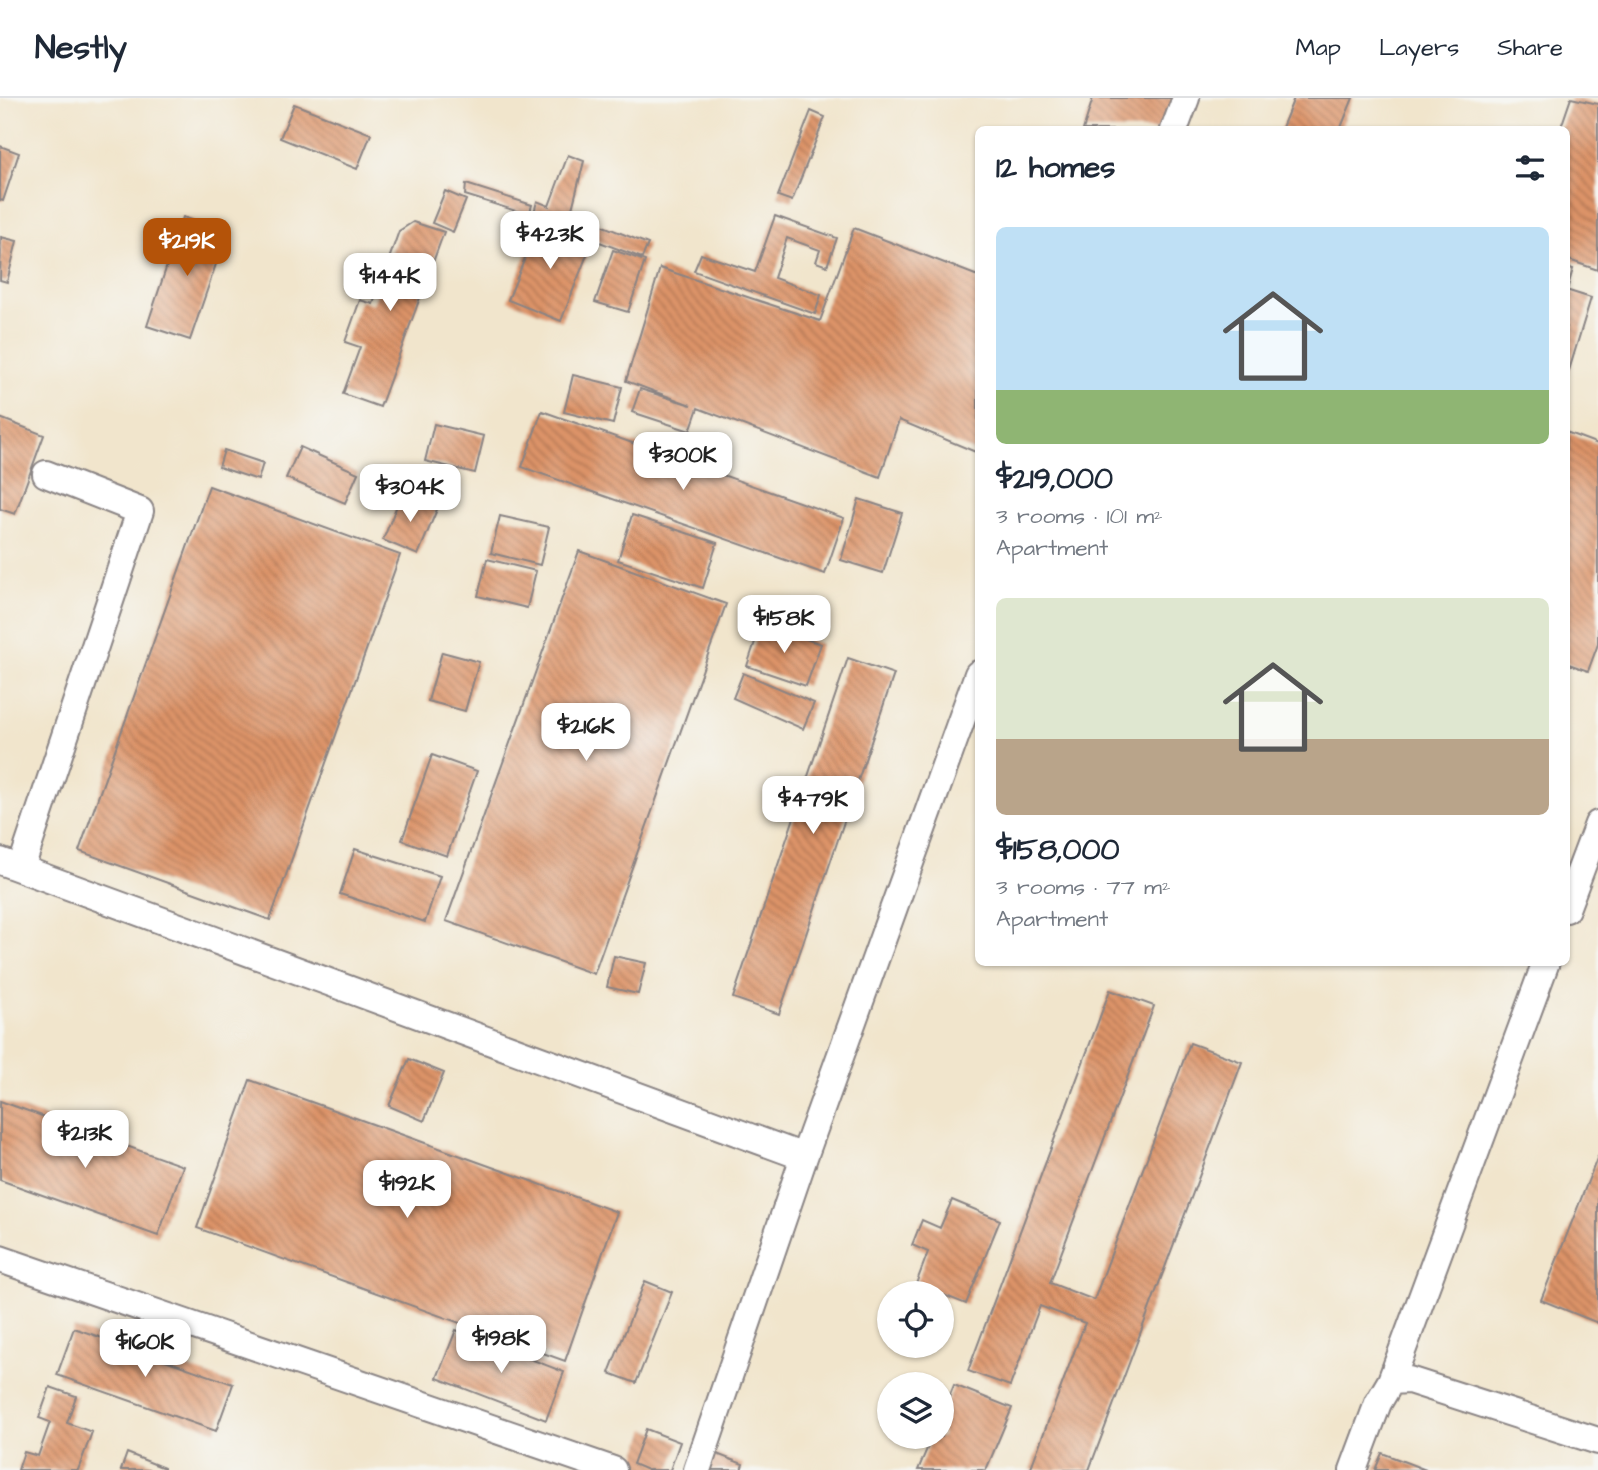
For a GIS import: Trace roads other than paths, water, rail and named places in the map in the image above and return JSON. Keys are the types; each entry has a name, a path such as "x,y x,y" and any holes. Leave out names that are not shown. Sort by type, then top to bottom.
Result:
{"street":[{"path":"1175,126 1185,98"},
{"path":"46,474 140,510 11,864 804,1157"},
{"path":"697,1470 804,1157 975,682"},
{"path":"1570,898 1598,824"},
{"path":"1353,1470 1378,1403 1391,1381 1545,966"},
{"path":"0,1259 613,1470"},
{"path":"1391,1381 1409,1380 1598,1441"}]}
